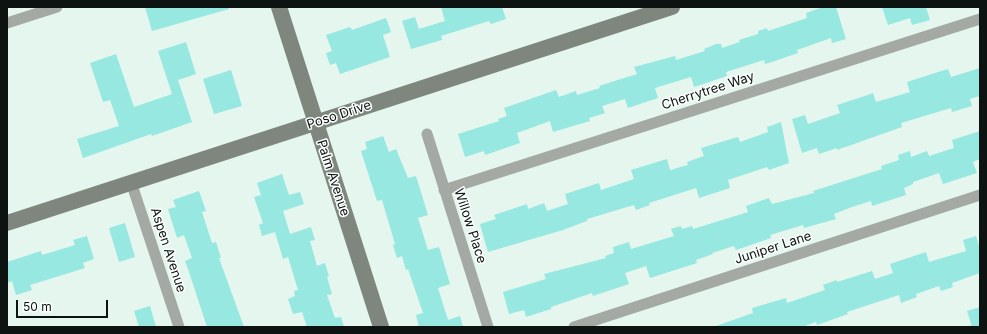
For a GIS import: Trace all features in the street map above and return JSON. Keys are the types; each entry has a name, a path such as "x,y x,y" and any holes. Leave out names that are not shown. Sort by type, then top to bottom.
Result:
{"main road":[{"name":"Palm Avenue","path":"279,7 381,327"},
{"name":"Poso Drive","path":"7,223 669,8"}],"street":[{"path":"7,24 57,7"},
{"name":"Cherrytree Way","path":"444,190 980,19"},
{"name":"Willow Place","path":"427,134 488,327"},
{"name":"Aspen Avenue","path":"131,182 179,327"},
{"name":"Juniper Lane","path":"574,327 980,195"}],"building":[{"path":"145,7 228,7 229,9 152,31"},
{"path":"441,7 502,7 506,19 491,24 489,21 441,36 442,40 411,49 402,21 415,17 419,29 445,21"},
{"path":"823,7 836,7 846,39 832,43 831,38 797,50 798,53 775,61 765,64 764,60 726,72 727,76 694,87 691,77 655,88 658,98 628,108 625,99 602,106 605,113 589,118 590,121 553,132 550,121 517,133 520,143 485,155 484,151 465,157 458,134 499,121 498,119 507,116 504,108 556,90 559,97 576,91 577,95 600,88 599,86 637,74 634,67 675,56 676,60 705,51 704,49 716,44 721,44 722,48 740,42 739,40 758,34 758,31 767,28 768,31 807,18 806,13"},
{"path":"882,7 926,7 930,20 912,25 910,18 888,25"},
{"path":"386,18 391,32 383,35 390,57 340,74 336,63 330,65 326,53 332,51 326,35 350,27 352,30"},
{"path":"186,42 196,74 178,80 192,122 152,136 151,134 83,158 77,139 119,126 110,100 103,102 90,63 116,54 134,107 172,94 158,51"},
{"path":"980,68 980,96 970,99 972,106 952,112 951,108 901,123 902,127 837,150 837,148 819,154 817,148 802,153 792,119 805,115 808,124 840,113 837,105 873,93 876,102 910,92 907,82 948,69 951,77"},
{"path":"231,70 242,106 214,114 203,79"},
{"path":"781,122 789,163 769,170 767,167 728,180 730,188 699,198 696,188 649,203 650,205 636,210 634,205 587,219 587,221 563,230 488,252 480,224 496,219 494,215 527,204 528,209 544,203 547,211 568,204 565,194 599,183 601,190 634,179 631,170 667,159 670,170 688,165 687,162 704,156 701,148 738,137 740,142 768,132 767,127"},
{"path":"980,131 980,159 973,162 977,173 943,184 939,173 913,182 913,184 904,188 906,195 872,206 871,201 852,207 834,214 836,219 804,228 803,225 770,235 771,238 736,250 734,246 696,260 697,263 650,278 646,266 625,273 629,284 593,296 592,293 526,317 524,310 509,314 503,292 546,279 544,274 606,258 605,256 614,253 613,247 629,242 631,249 674,236 671,229 681,226 682,229 692,226 693,229 748,212 746,206 769,198 772,204 814,193 813,191 882,169 881,166 899,160 898,155 910,151 911,157 927,151 929,156 954,148 952,140"},
{"path":"383,136 389,152 396,149 408,178 416,176 428,215 418,218 428,250 439,247 450,284 438,288 448,320 460,316 463,327 419,327 416,315 423,313 402,256 397,258 393,245 395,244 382,200 377,201 361,151 367,149 365,142"},
{"path":"282,174 289,195 300,192 304,204 283,211 290,234 311,227 315,240 310,241 317,266 325,263 332,294 327,295 335,318 341,317 344,327 307,327 302,312 293,314 288,299 295,296 294,291 298,290 288,257 283,259 275,232 262,236 259,225 263,223 254,197 261,195 257,183"},
{"path":"199,191 206,211 202,212 212,243 216,242 221,258 219,258 244,327 207,327 185,261 192,258 184,235 177,238 168,209 176,207 173,200"},
{"path":"125,223 135,257 119,262 109,228"},
{"path":"87,236 94,259 83,263 85,268 30,285 32,290 16,295 12,281 7,283 7,262 41,251 42,255 75,245 73,240"},
{"path":"976,236 980,249 980,273 952,283 953,287 941,291 939,286 916,294 917,297 901,303 899,295 847,312 848,314 817,325 816,322 802,327 716,326 753,313 752,308 786,298 787,303 825,290 823,285 837,280 837,282 872,271 875,279 893,273 890,264 926,252 929,262 966,251 963,240"},
{"path":"150,306 156,327 139,327 134,311"},
{"path":"980,307 980,327 972,327 967,311"}]}
